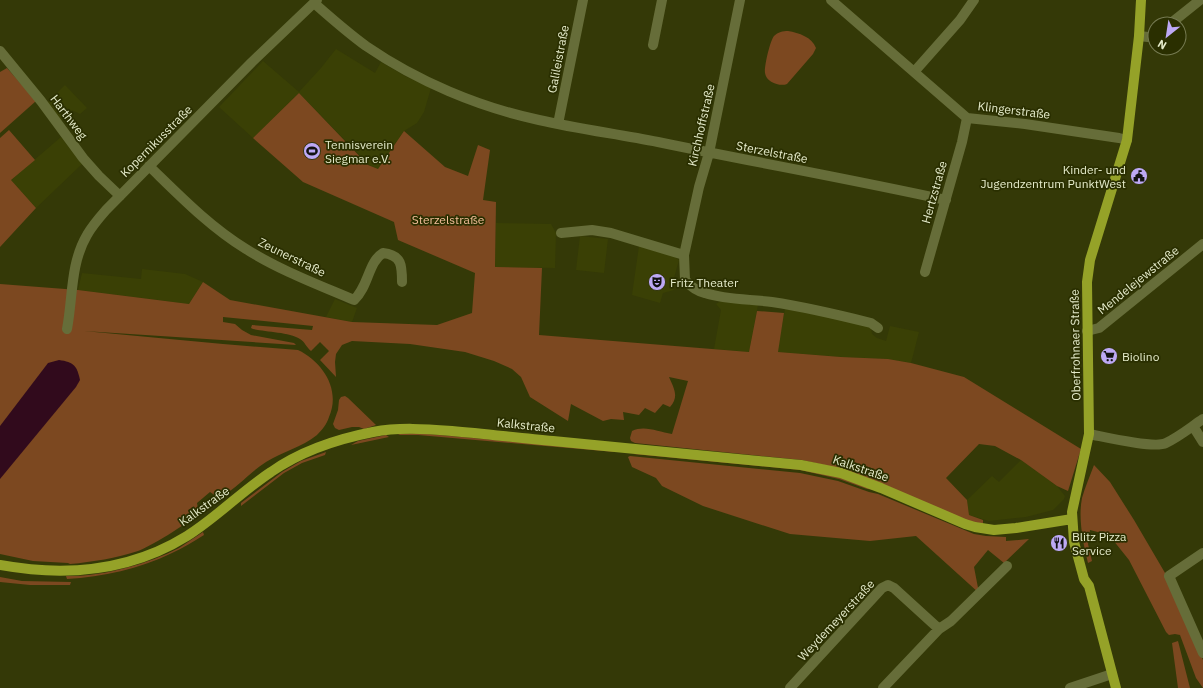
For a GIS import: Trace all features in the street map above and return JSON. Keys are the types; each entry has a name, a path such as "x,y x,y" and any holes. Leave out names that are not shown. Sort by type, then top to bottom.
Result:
{"main road":[{"name":"Oberfrohnaer Straße","path":"1116,688 1089,586 1084,579 1074,542 1072,519 1078,482 1089,434 1087,282 1090,260 1127,140 1139,36 1141,0"},
{"name":"Kalkstraße","path":"0,565 36,570 75,572 119,565 143,558 186,536 216,515 270,472 288,461 327,444 374,432 417,428 801,465 841,473 881,488 965,524 988,529 1016,528 1072,519"}],"street":[{"name":"Galileistraße","path":"558,124 583,0"},
{"path":"653,45 662,0"},
{"name":"Kirchhoffstraße","path":"740,0 709,153 699,187 684,255 685,280 691,288 720,297 787,305 871,323 878,328"},
{"name":"Klingerstraße","path":"831,0 967,118 1041,126 1127,140"},
{"path":"914,72 960,20 974,0"},
{"path":"1180,16 1200,0"},
{"name":"Sterzelstraße","path":"316,1 337,24 366,46 437,86 486,105 538,120 946,200"},
{"name":"Kopernikusstraße","path":"66,329 70,314 73,278 78,254 93,225 259,55 316,1"},
{"path":"1139,36 1147,37"},
{"name":"Harthweg","path":"0,51 41,101 83,158 120,196"},
{"name":"Hertzstraße","path":"925,272 946,200 967,118"},
{"name":"Zeunerstraße","path":"150,166 218,229 247,250 276,265 354,300 362,291 376,258 383,253 389,253 398,260 402,268 402,282"},
{"path":"561,233 592,230 611,233 684,255"},
{"name":"Mendelejewstraße","path":"1087,331 1099,328 1203,244"},
{"path":"1089,434 1126,442 1155,445 1165,444 1203,420"},
{"path":"1193,426 1203,442"},
{"path":"1203,553 1169,576 1203,653"},
{"path":"884,688 939,629 951,621 1007,566"},
{"name":"Weydemeyerstraße","path":"790,688 882,588 888,585 894,588 939,629"},
{"path":"1070,688 1112,674"}],"shaded area":[{"path":"336,49 375,73 381,62 405,76 431,88 424,112 417,123 404,131 378,169 369,165 299,93 253,138 219,107 263,61 299,92"},
{"path":"65,85 87,108 80,114 72,110 61,121 47,103"},
{"path":"61,137 82,164 36,208 11,180"},
{"path":"496,223 551,224 556,233 555,268 495,267"},
{"path":"580,236 608,239 604,273 576,270"},
{"path":"639,246 674,256 679,260 672,285 674,290 663,293 660,303 632,295"},
{"path":"142,269 185,274 203,282 189,304 78,290 82,273 141,279"},
{"path":"335,299 357,308 352,322 326,317"},
{"path":"721,301 758,305 749,352 714,349 721,310 716,304"},
{"path":"785,309 860,323 871,328 872,334 877,338 886,341 890,326 919,332 911,363 888,359 777,352"},
{"path":"59,360 68,362 74,366 78,371 80,380 76,387 0,479 0,426 48,363"},
{"path":"1021,460 1057,486 1065,496 1064,499 1053,510 1026,517 989,521 969,515 967,500 992,476 999,482"}],"green space":[{"path":"788,31 801,34 808,38 816,48 813,54 787,84 781,85 768,79 765,73 765,65 769,48 774,36 781,32"},
{"path":"7,68 36,101 0,133 0,72"},
{"path":"299,93 368,165 378,169 404,131 445,167 468,176 478,145 490,150 483,200 496,202 495,267 542,268 539,335 749,352 757,311 784,313 778,352 888,359 911,363 964,377 1081,449 1068,491 1057,486 1021,460 995,446 979,444 946,478 967,500 969,515 983,520 983,524 966,520 842,469 802,460 635,443 631,441 630,438 632,431 637,429 647,429 672,434 688,381 669,377 674,388 675,399 670,407 663,404 655,413 645,408 639,415 623,412 624,420 611,419 603,421 571,404 568,421 530,397 521,377 512,369 494,361 465,352 410,344 352,341 342,345 336,354 336,377 320,360 329,351 320,342 311,351 302,340 295,337 251,328 252,325 312,330 313,326 223,317 223,322 235,324 251,335 294,343 296,345 84,331 298,350 307,355 322,369 331,387 333,397 332,407 327,422 319,433 305,443 266,462 222,496 216,496 210,492 197,503 198,508 195,515 185,524 138,551 121,556 70,564 33,561 0,554 0,284 78,290 189,304 203,282 230,300 352,322 437,325 472,313 475,273 398,240 394,222 303,182 253,138"},
{"path":"9,130 35,160 11,180 36,208 0,247 0,138"},
{"path":"345,396 376,425 364,429 352,427 339,430 335,428 333,424 338,410 339,400 341,397"},
{"path":"417,433 611,450 615,452 398,434"},
{"path":"386,435 389,437 351,445 358,441"},
{"path":"326,452 325,455 302,463 284,473 241,506 241,503 282,472 301,461"},
{"path":"640,453 801,468 839,477 876,490 867,489 839,479 800,470 633,454"},
{"path":"628,457 800,473 838,481 878,494 974,534 1006,537 1006,541 1029,539 1004,563 988,550 974,567 979,593 916,536 870,541 790,534 703,506 662,486 656,478 632,467"},
{"path":"1094,465 1110,482 1168,578 1203,660 1203,688 1196,678 1180,635 1169,635 1166,632 1129,560 1109,535 1090,530 1088,544 1092,561 1088,563 1084,547 1081,506 1083,494"},
{"path":"203,532 204,535 180,549 147,564 94,576 67,579 66,576 80,576 109,572 139,564 179,548"},
{"path":"0,577 22,581 71,582 70,585 30,585 0,582"},
{"path":"1178,641 1190,688 1178,688 1172,643"}],"place":[{"name":"Tennisverein Siegmar e.V.","path":"312,151"},
{"name":"Kinder- und Jugendzentrum PunktWest","path":"1139,176"},
{"name":"Fritz Theater","path":"657,282"},
{"name":"Biolino","path":"1109,356"},
{"name":"Blitz Pizza Service","path":"1059,543"}]}
